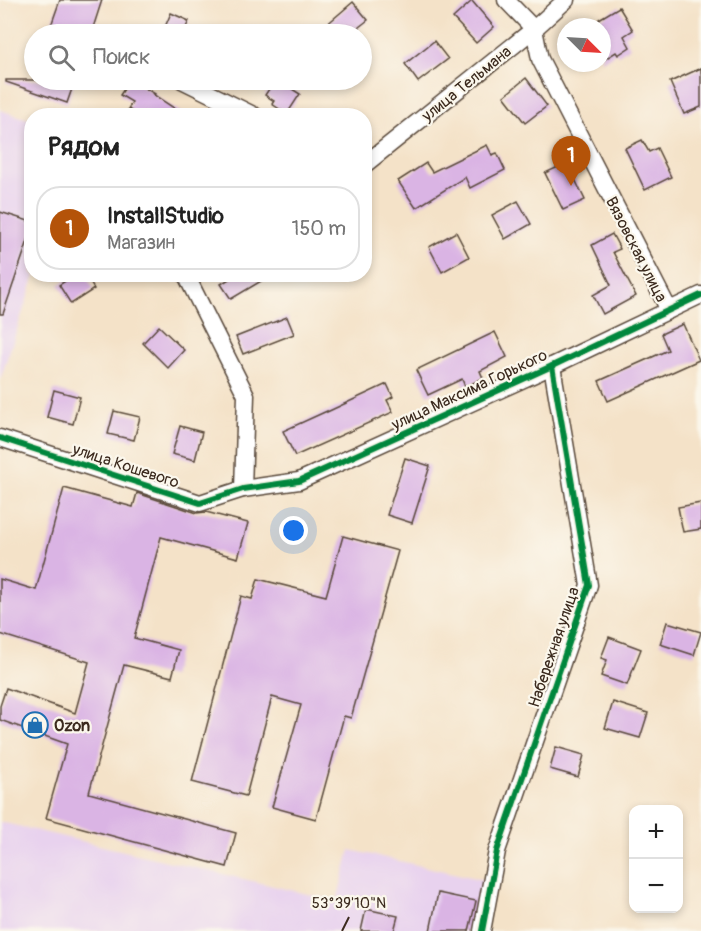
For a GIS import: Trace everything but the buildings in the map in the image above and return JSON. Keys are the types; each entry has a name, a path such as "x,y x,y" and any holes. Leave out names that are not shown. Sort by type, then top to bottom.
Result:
{"street":[{"path":"506,0 534,29"},
{"name":"улица Тельмана","path":"372,159 534,29 566,0"},
{"name":"Вязовская улица","path":"534,29 540,59 669,310"},
{"path":"202,90 239,108"},
{"path":"190,282 246,395 243,489"},
{"name":"улица Максима Горького","path":"243,489 299,481 552,366 701,295"},
{"name":"Набережная улица","path":"482,931 497,851 589,585 552,366"},
{"name":"улица Кошевого","path":"0,438 200,503 243,489"}],"shaded area":[{"path":"0,110 24,118 24,282 33,282 0,380"},
{"path":"0,822 337,901 350,850 484,880 475,931 0,931"}],"cycle path":[{"path":"0,438 200,503 243,489 299,481 552,366 701,295"},
{"path":"482,931 497,851 589,585 552,366"}],"place":[{"name":"InstallStudio","path":"571,186"},
{"name":"Ozon","path":"35,725"}]}
